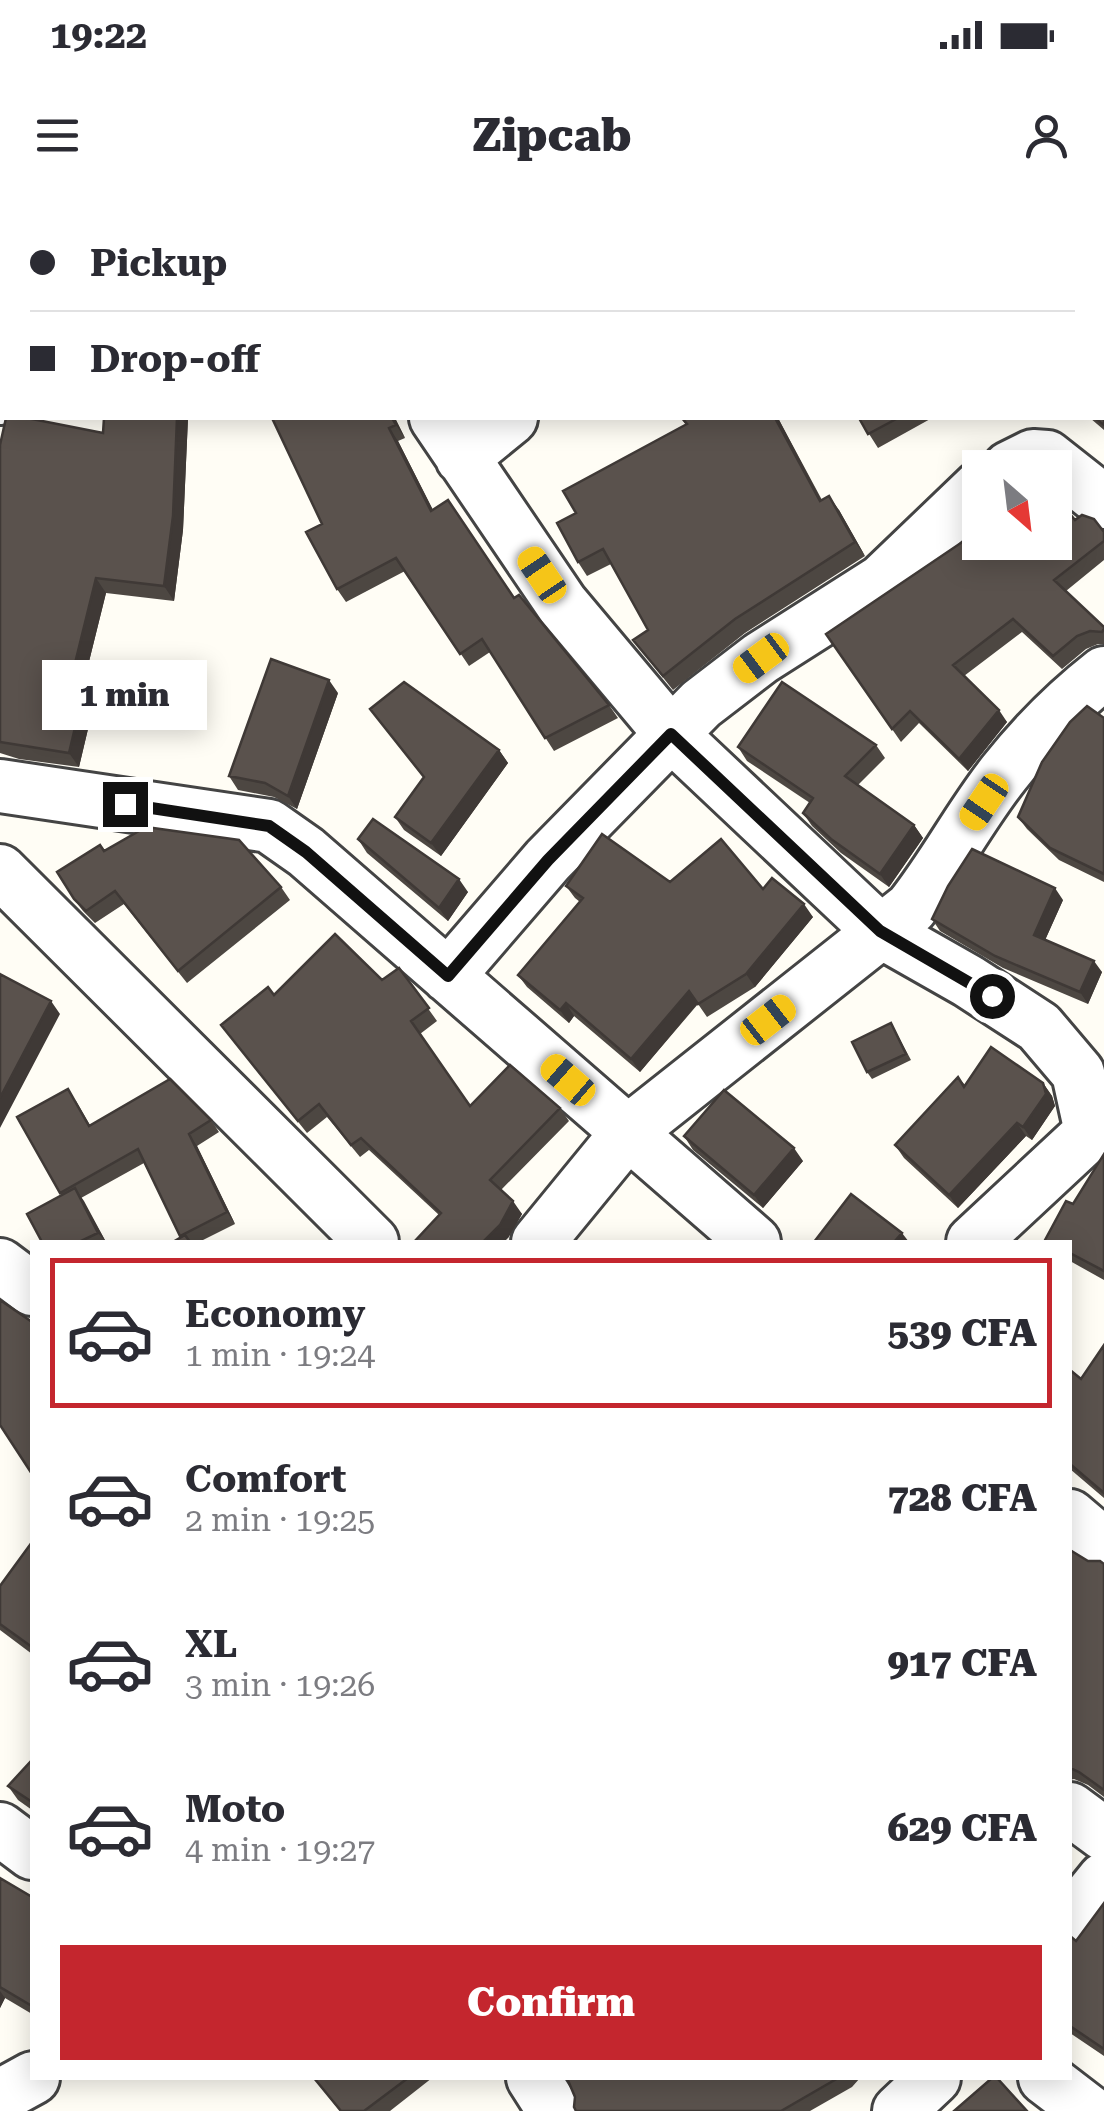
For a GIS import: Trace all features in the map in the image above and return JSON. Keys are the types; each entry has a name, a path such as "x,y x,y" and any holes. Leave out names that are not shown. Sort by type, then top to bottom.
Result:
{"street":[{"path":"505,420 449,438 562,604 671,734 880,931 968,980 1091,1059 1098,1131 975,1240"},
{"path":"1072,477 1104,502"},
{"path":"448,976 548,860 701,704 761,658 882,580 962,504"},
{"path":"540,1240 628,1132 911,908 1004,773 1048,722 1104,673"},
{"path":"0,786 269,826 306,852 752,1240"},
{"path":"0,872 370,1240"},
{"path":"0,1265 30,1288"},
{"path":"1072,1518 1104,1545"},
{"path":"1072,1810 1104,1834"},
{"path":"0,1829 30,1852"},
{"path":"1072,1918 1104,1878"},
{"path":"0,2096 30,2080"},
{"path":"534,2080 554,2111"},
{"path":"899,2111 932,2080"},
{"path":"1048,2080 1088,2111"}],"building":[{"path":"6,420 37,420 103,433 104,420 177,420 173,516 164,586 96,578 63,712 78,715 69,753 0,742 0,445"},
{"path":"273,420 393,420 396,425 389,428 431,511 448,500 514,598 519,595 609,705 545,738 482,639 460,654 396,558 337,589 306,532 322,524"},
{"path":"684,420 776,420 820,501 829,496 855,542 735,619 663,676 633,640 648,630 603,549 578,562 557,523 576,513 563,491 687,424"},
{"path":"860,420 894,420 868,434"},
{"path":"1082,515 1094,519 1104,532 1104,541 1054,580 1104,627 1102,632 1077,636 1053,656 1013,619 953,665 999,710 959,759 910,711 892,729 826,634 962,542 962,560 1072,560 1072,516 1075,520"},
{"path":"271,659 329,680 288,796 265,783 229,776"},
{"path":"404,682 499,750 431,843 395,817 424,777 370,709"},
{"path":"782,682 876,745 845,776 914,825 880,874 803,813 813,798 738,747"},
{"path":"1087,706 1104,718 1104,874 1050,848 1018,817 1042,762 1070,722"},
{"path":"373,819 459,879 439,908 358,839"},
{"path":"146,827 239,840 281,887 178,971 115,891 86,911 57,872 100,845 104,851"},
{"path":"602,834 670,882 721,839 763,889 772,878 804,904 746,974 698,1004 689,991 631,1059 566,1003 560,1010 518,975 583,898 566,886"},
{"path":"972,849 1055,888 1034,935 1094,961 1080,992 995,956 932,919"},
{"path":"335,934 382,980 399,968 429,1008 411,1021 470,1106 510,1065 560,1108 490,1180 513,1201 500,1225 485,1240 416,1240 441,1213 361,1138 351,1145 319,1104 298,1121 221,1025 268,987 274,995"},
{"path":"0,974 51,1001 0,1098"},
{"path":"891,1023 906,1054 867,1072 852,1042"},
{"path":"991,1047 1043,1083 1046,1094 1023,1127 1017,1123 949,1195 895,1145 958,1077 964,1087"},
{"path":"170,1079 211,1120 189,1134 227,1212 180,1236 138,1149 60,1193 17,1117 68,1089 89,1126"},
{"path":"724,1090 794,1148 754,1195 684,1136"},
{"path":"1104,1154 1104,1271 1072,1254 1072,1240 1045,1240 1066,1201 1073,1204"},
{"path":"75,1188 98,1233 83,1240 41,1240 27,1214"},
{"path":"851,1194 902,1233 896,1240 816,1240"},
{"path":"0,1300 30,1321 30,1471 0,1425"},
{"path":"1104,1345 1104,1493 1072,1466 1072,1372 1081,1379"},
{"path":"30,1545 30,1646 0,1624 0,1586"},
{"path":"1072,1551 1088,1561 1104,1564 1104,1790 1072,1769"},
{"path":"30,1762 30,1801 8,1786"},
{"path":"0,1878 30,1896 30,2005 0,1987"},
{"path":"1104,1903 1104,2049 1072,2027 1072,1938 1076,1941"},
{"path":"316,2080 405,2080 364,2111 341,2111"},
{"path":"568,2080 835,2080 781,2111 576,2111"},
{"path":"990,2080 999,2080 1027,2111 954,2111"}],"route":[{"path":"125,804 269,826 306,852 448,976 548,860 671,734 880,931 992,996"}]}
